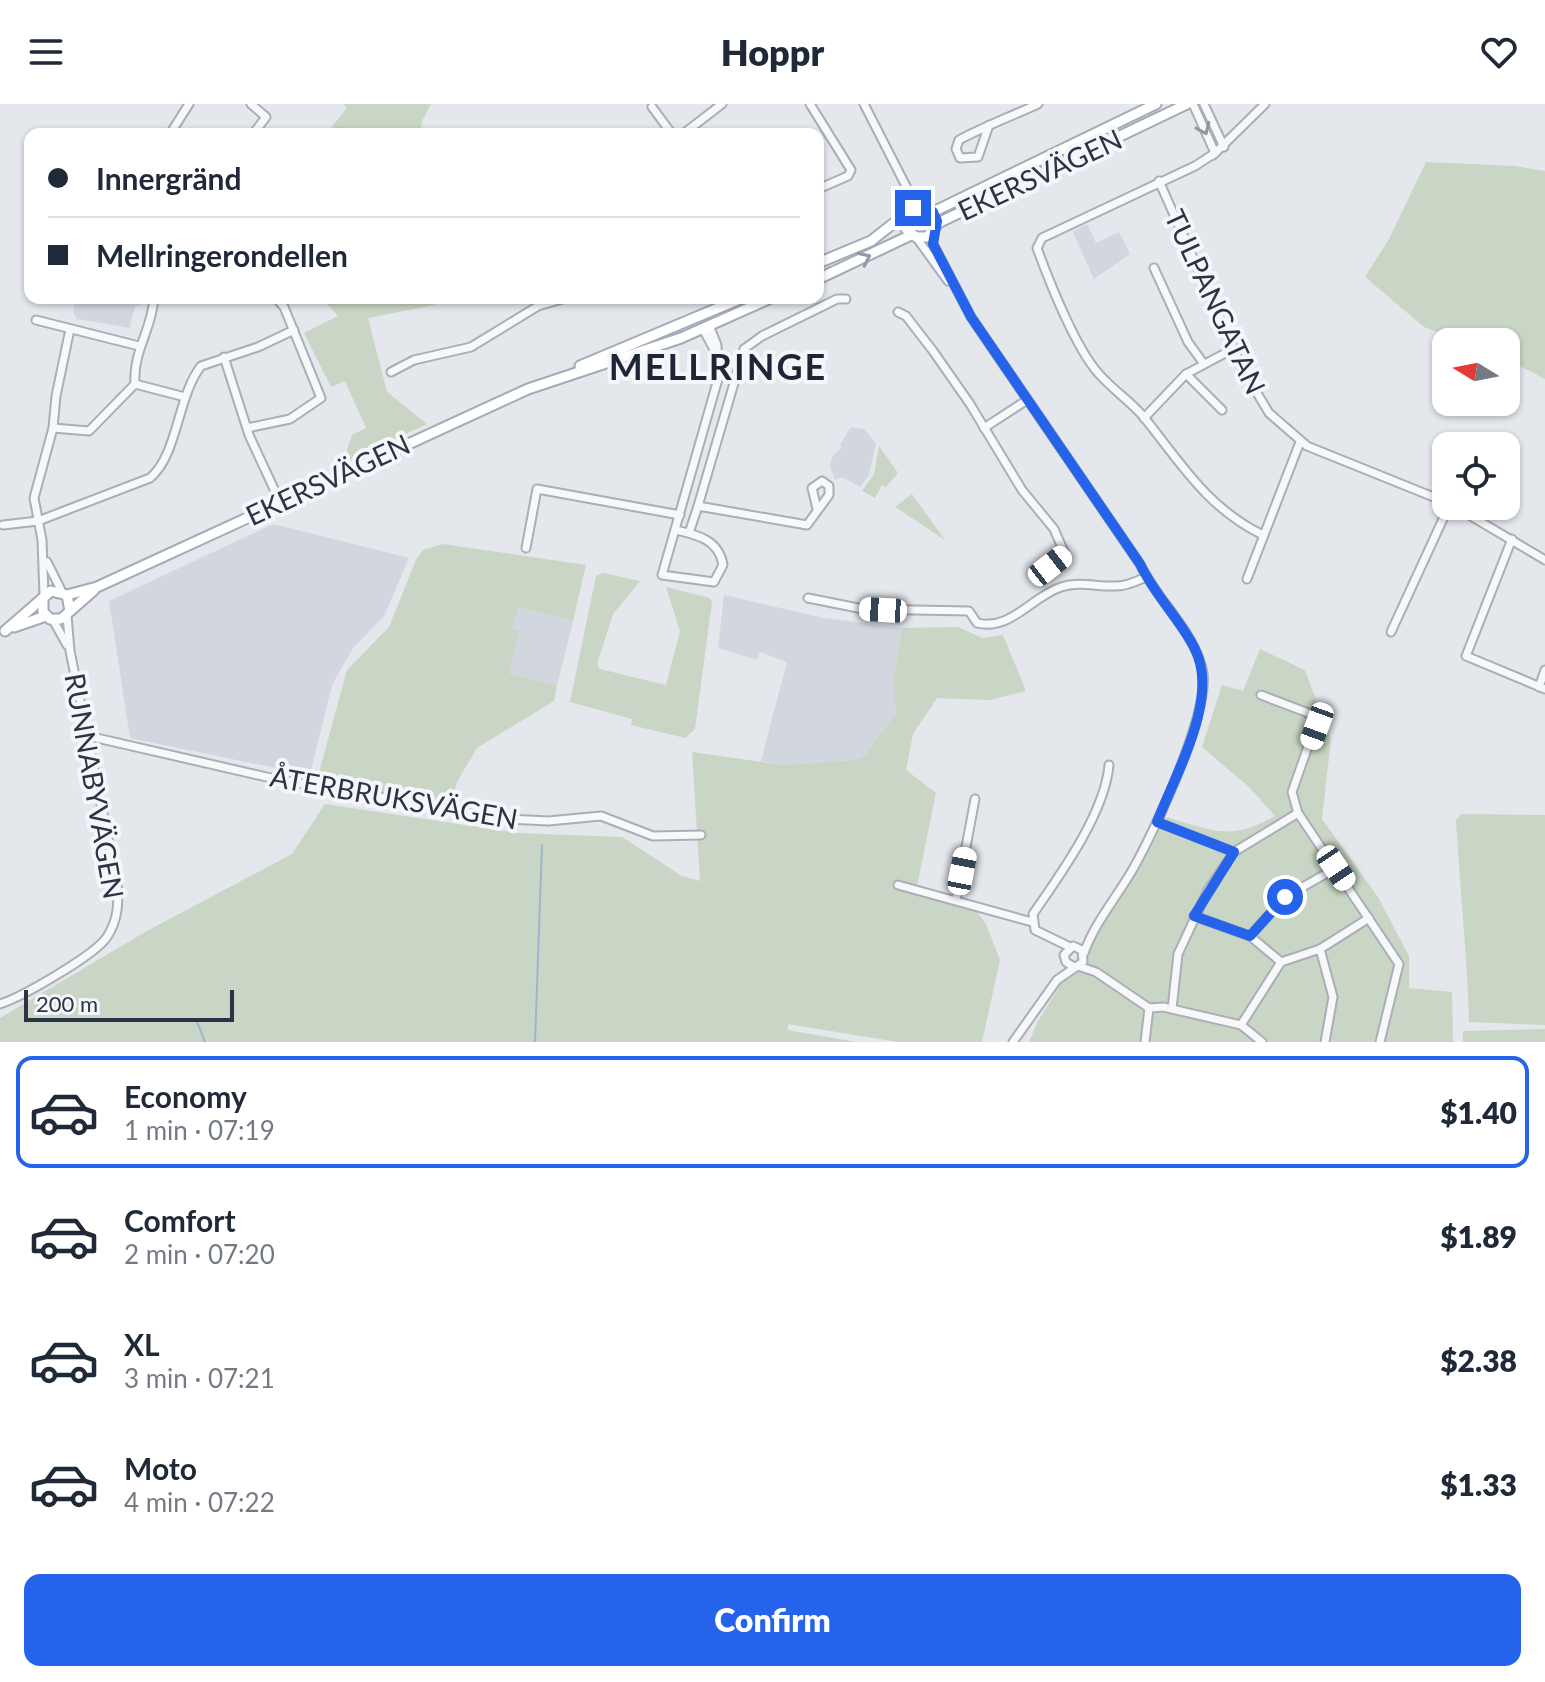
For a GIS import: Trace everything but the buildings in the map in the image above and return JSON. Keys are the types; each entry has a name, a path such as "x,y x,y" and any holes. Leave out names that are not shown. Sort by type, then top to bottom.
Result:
{"main road":[{"name":"EKERSVÄGEN","path":"908,214 930,210 1156,104"},
{"name":"EKERSVÄGEN","path":"914,236 1190,104"},
{"path":"930,210 934,228"},
{"path":"824,276 914,236 906,229 908,214"},
{"path":"824,261 871,241 908,214"},
{"name":"EKERSVÄGEN","path":"44,598 54,591 64,593 97,587 280,502 727,304"},
{"name":"EKERSVÄGEN","path":"561,376 706,327 758,304"},
{"path":"701,314 706,327"},
{"name":"EKERSVÄGEN","path":"68,613 97,587"},
{"path":"2,632 68,613 64,593"},
{"path":"2,632 44,598 50,618"}],"street":[{"path":"174,128 189,104"},
{"path":"251,104 266,117 258,128"},
{"path":"691,128 722,104"},
{"path":"810,104 850,163 848,176 824,186"},
{"path":"864,104 909,192 930,210"},
{"path":"989,125 978,157 960,158 956,149 959,140 989,125 1038,104"},
{"path":"1190,104 1220,150"},
{"path":"1204,104 1220,150"},
{"path":"1263,535 1236,521 1183,472 1144,418 1089,361 1037,248 1042,238 1204,162 1265,104"},
{"path":"652,107 668,128"},
{"name":"TULPANGATAN","path":"1159,181 1233,349 1264,407 1300,442 1432,497"},
{"path":"908,214 909,192"},
{"path":"934,228 933,244 942,267 963,303 1194,647 1204,677 1203,699 1169,793 1129,877 1091,933 1084,955 1076,966 1057,980 1013,1042"},
{"path":"914,236 942,267"},
{"path":"1154,268 1188,342 1204,364"},
{"path":"689,533 744,349 762,336 837,299 846,299"},
{"path":"53,428 89,431 135,384 134,359 153,304"},
{"path":"247,428 290,419 321,398 294,330 279,304"},
{"path":"391,372 414,360 471,347 545,304"},
{"path":"898,312 906,316 933,351 1062,546 1064,555 1050,566"},
{"path":"36,320 139,346"},
{"path":"676,530 708,539 722,555 723,565 714,582 662,575 718,379 716,353 706,327"},
{"path":"44,598 42,548 34,498 53,428 56,396 70,329"},
{"path":"3,525 38,521 154,476 164,461 185,397 201,366 258,347 294,330"},
{"path":"1144,418 1186,374 1233,349"},
{"path":"224,357 247,428 280,502"},
{"path":"1186,374 1222,410"},
{"path":"135,384 185,397"},
{"path":"984,428 1027,400"},
{"path":"1247,579 1300,442"},
{"path":"526,548 537,489 680,515"},
{"path":"698,506 807,525 817,509"},
{"path":"1391,632 1443,520"},
{"name":"TULPANGATAN","path":"1477,520 1545,560"},
{"path":"1512,539 1466,656 1542,688 1545,670"},
{"path":"42,548 50,573 64,593"},
{"path":"808,598 863,609 969,611 977,623 992,624 1005,621 1061,587 1088,584 1121,586 1146,577"},
{"name":"RUNNABYVÄGEN","path":"0,1004 25,994 97,947 107,937 116,918 117,883 70,651 68,613"},
{"name":"RUNNABYVÄGEN","path":"50,618 70,651"},
{"path":"1261,695 1311,714 1317,721 1292,792 1298,813 1399,964 1380,1042"},
{"name":"ÅTERBRUKSVÄGEN","path":"88,736 271,778 506,819 548,821 601,816 653,836 701,835"},
{"path":"1032,922 1071,857 1104,790 1109,765"},
{"path":"956,900 975,799"},
{"path":"1172,1009 1178,954 1194,916 1234,852 1298,813"},
{"path":"1157,822 1234,852"},
{"path":"1250,936 1285,897 1336,868"},
{"path":"898,885 1032,922"},
{"path":"1194,916 1250,936 1281,962"},
{"path":"1241,1025 1281,962 1320,949 1369,918"},
{"path":"1032,922 1035,930 1076,966 1096,972 1149,1008 1172,1009 1241,1025 1262,1042"},
{"path":"1057,980 1064,957 1072,946 1091,933"},
{"path":"1051,941 1072,946 1084,955 1096,972"},
{"path":"1320,949 1333,997 1325,1042"},
{"path":"1145,1042 1149,1008"}],"shaded area":[{"path":"1087,224 1096,243 1119,232 1130,254 1094,279 1073,232"},
{"path":"75,304 140,304 135,306 130,328 77,319 73,313"},
{"path":"851,427 864,429 876,443 869,475 860,487 842,477 835,480 830,467 832,457 841,448"},
{"path":"273,524 409,558 384,616 353,648 332,685 310,775 130,738 109,601"},
{"path":"724,595 824,618 902,628 893,681 896,713 865,755 854,760 783,765 761,761 787,662 760,652 757,660 718,648"},
{"path":"517,608 573,621 557,685 509,673 519,631 512,629"}],"green space":[{"path":"343,104 431,104 421,128 331,128 347,108"},
{"path":"1426,162 1515,166 1545,171 1545,379 1520,366 1520,328 1432,330 1424,327 1365,277 1389,239"},
{"path":"327,304 435,304 368,318 387,392 427,424 349,460 347,449 352,435 366,428 345,381 331,387 304,333 338,316"},
{"path":"879,446 898,473 886,487 882,485 875,498 862,491 874,474"},
{"path":"912,494 945,540 895,507"},
{"path":"443,544 586,565 573,621 518,608 512,628 519,631 509,673 557,685 554,701 477,748 458,780 449,805 317,780 347,670 389,627 423,550"},
{"path":"603,573 640,581 613,614 597,664 600,669 666,685 680,631 666,587 710,598 712,602 695,729 685,738 631,725 632,719 570,702 596,576"},
{"path":"958,627 982,638 1003,635 1026,691 990,700 937,698 913,734 906,770 936,793 917,886 968,899 986,924 1000,960 982,1042 898,1042 788,1024 788,1030 856,1042 0,1042 0,1018 145,932 292,854 325,804 518,833 622,837 682,876 700,881 692,752 783,765 854,760 865,755 896,713 893,681 902,628"},
{"path":"1260,649 1305,670 1331,740 1322,819 1378,897 1409,956 1409,988 1452,992 1453,1042 1029,1042 1038,1021 1165,817 1209,829 1233,831 1275,816 1250,788 1202,747 1222,685 1243,691"},
{"path":"1461,814 1545,815 1545,1025 1469,1022 1456,820"},
{"path":"1545,1029 1545,1042 1463,1042 1463,1031"}],"waterway":[{"path":"535,1042 542,845"},
{"path":"196,1019 205,1042"}],"district":[{"name":"MELLRINGE","path":"718,367"}],"route":[{"path":"913,208 927,207 933,212 937,221 932,233 933,244 971,317 1140,564 1150,586 1180,625 1199,659 1204,677 1203,699 1157,822 1234,852 1194,916 1250,936 1285,897"}]}
